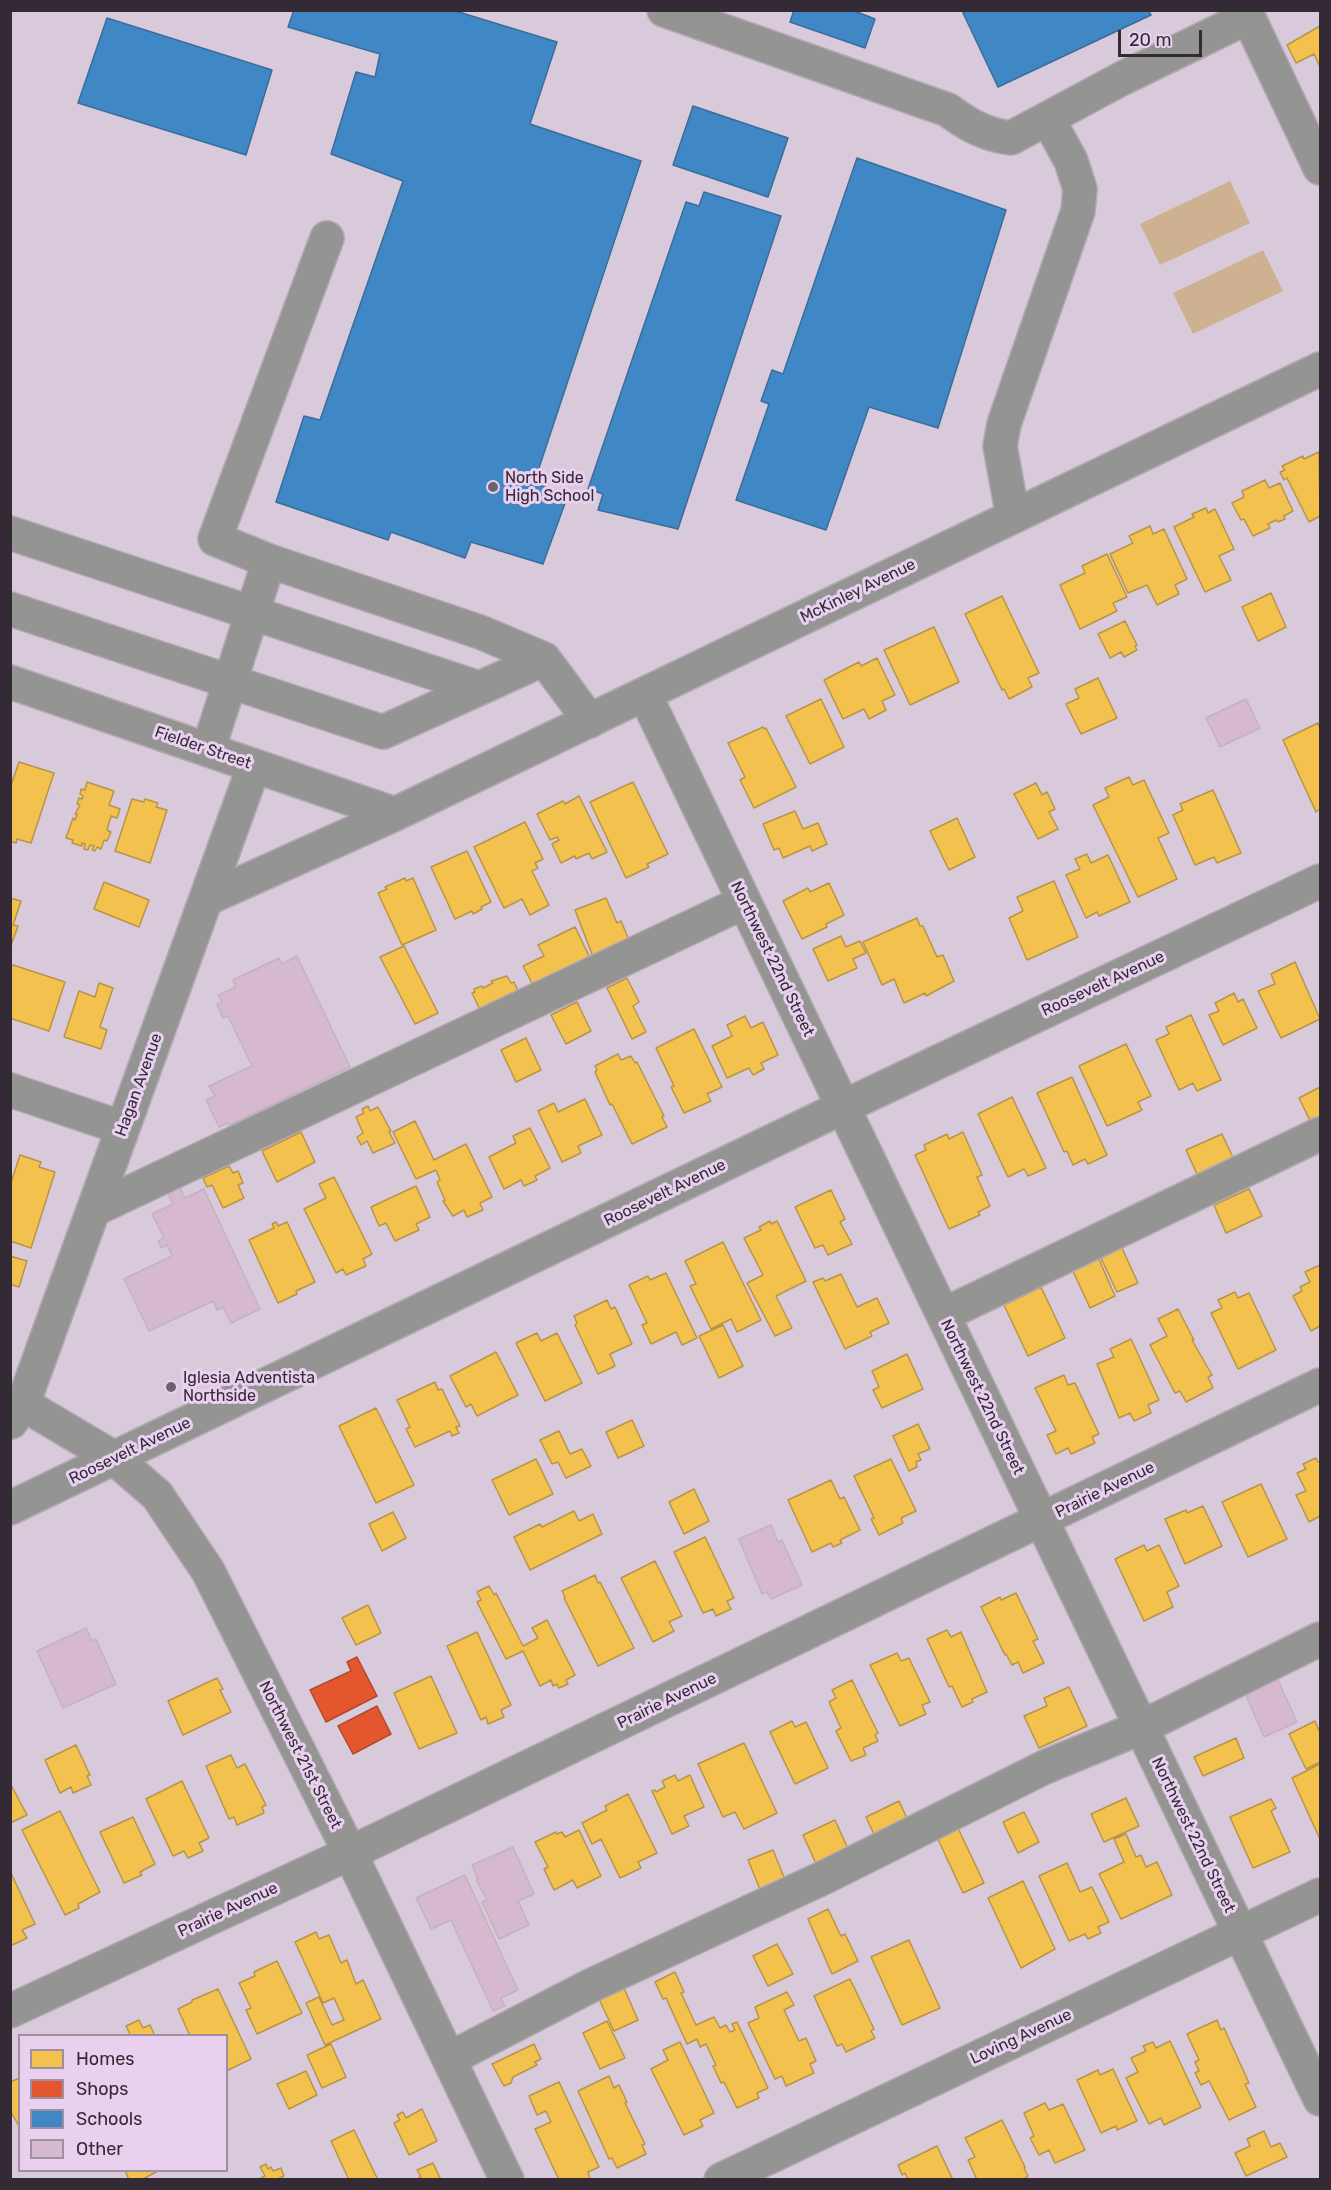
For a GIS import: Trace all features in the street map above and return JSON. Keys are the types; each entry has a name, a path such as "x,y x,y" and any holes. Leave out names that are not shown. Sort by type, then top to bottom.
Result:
{"street":[{"path":"664,10 948,110 967,124 994,136 1011,138 1246,14 1310,122 1320,168"},
{"path":"1012,517 1000,446 1004,424 1078,211 1080,189 1071,160 1048,119"},
{"path":"327,238 215,539 269,561 480,632 544,659 590,721"},
{"name":"McKinley Avenue","path":"206,899 395,814 1320,369"},
{"path":"10,533 479,688"},
{"path":"208,750 269,561"},
{"path":"10,609 383,732 544,659"},
{"name":"Fielder Street","path":"10,682 395,814"},
{"name":"Northwest 22nd Street","path":"645,694 1320,2099"},
{"name":"Hagan Avenue","path":"15,1410 93,1210 254,766"},
{"name":"Roosevelt Avenue","path":"10,1508 843,1107 1320,881"},
{"path":"93,1210 744,902"},
{"path":"10,1090 123,1128"},
{"path":"943,1315 1320,1134"},
{"name":"Prairie Avenue","path":"10,2011 350,1853 1320,1385"},
{"name":"Northwest 21st Street","path":"15,1410 114,1458 157,1495 208,1571 350,1853 507,2180"},
{"path":"449,2059 592,1985 825,1877 1045,1767 1142,1727 1320,1639"},
{"name":"Loving Avenue","path":"721,2180 1320,1895"}],"shaded area":[{"path":"1230,181 1250,223 1160,265 1140,224"},
{"path":"1263,250 1283,291 1193,334 1173,293"}],"building: Homes":[{"path":"1320,26 1320,67 1314,54 1296,63 1287,45"},
{"path":"1319,452 1320,516 1309,522 1287,478 1284,480 1280,472 1285,470 1282,466 1303,456 1304,459"},
{"path":"1265,480 1269,488 1280,483 1293,511 1284,516 1285,519 1268,524 1270,528 1253,536 1232,503 1244,497 1242,491"},
{"path":"1206,508 1208,513 1215,509 1234,549 1219,556 1231,580 1205,592 1174,527 1194,517 1192,514"},
{"path":"1150,526 1153,534 1164,529 1187,579 1175,585 1179,594 1157,605 1147,585 1128,593 1110,554 1133,543 1129,536"},
{"path":"1107,554 1127,597 1113,603 1117,611 1080,629 1060,585 1085,573 1082,566"},
{"path":"1271,593 1286,627 1258,641 1242,607"},
{"path":"1002,596 1039,673 1028,678 1032,687 1009,699 1004,689 1002,690 965,614"},
{"path":"1125,621 1137,645 1135,646 1137,650 1124,657 1121,652 1110,658 1098,634"},
{"path":"934,627 959,682 910,705 884,650"},
{"path":"877,658 895,695 882,701 886,710 869,719 864,709 843,719 824,680 859,662 861,666"},
{"path":"1098,678 1117,718 1081,734 1066,704 1079,698 1075,689"},
{"path":"821,699 844,747 810,764 786,716"},
{"path":"1318,723 1320,728 1320,809 1316,812 1283,740"},
{"path":"763,727 766,728 796,787 754,808 740,780 745,777 728,743"},
{"path":"19,762 54,773 31,843 17,839 16,843 10,841 10,788"},
{"path":"1129,777 1133,785 1144,780 1169,833 1158,838 1177,879 1138,897 1093,805 1109,797 1105,788"},
{"path":"87,782 114,791 109,805 120,809 117,818 111,816 107,830 111,832 107,841 104,840 101,849 97,847 95,851 92,850 94,846 90,845 88,850 84,849 85,844 82,843 82,846 72,843 73,840 66,838 80,805 77,804 79,798 82,799 83,796 80,794 81,789 85,790"},
{"path":"633,782 668,854 647,864 649,867 626,878 590,802"},
{"path":"1036,783 1042,795 1047,792 1055,809 1049,812 1058,829 1038,839 1014,794"},
{"path":"1213,790 1241,853 1217,863 1214,857 1195,865 1173,815 1183,810 1180,804"},
{"path":"579,796 607,852 592,859 589,853 576,859 575,856 561,863 552,844 559,840 557,837 550,840 537,814 563,801 565,804"},
{"path":"132,799 144,802 145,799 158,803 156,807 167,810 150,863 115,851"},
{"path":"795,811 803,829 818,823 827,844 812,851 810,846 783,858 779,848 774,850 763,824"},
{"path":"957,818 975,857 949,870 930,831"},
{"path":"525,822 543,859 535,863 538,868 532,871 549,905 530,915 522,899 504,908 474,847"},
{"path":"467,851 491,902 473,914 472,911 455,919 431,867"},
{"path":"1087,854 1091,863 1108,855 1130,902 1099,916 1097,912 1086,918 1066,875 1080,869 1075,859"},
{"path":"405,878 406,881 413,878 436,930 402,945 378,893 387,889 385,887"},
{"path":"1054,881 1078,937 1027,960 1009,918 1023,911 1017,897"},
{"path":"104,882 149,900 139,927 94,909"},
{"path":"829,883 844,915 826,924 827,927 802,939 783,901 808,888 810,892"},
{"path":"10,898 21,901 13,925 18,926 10,948"},
{"path":"606,898 617,923 621,921 632,947 595,962 575,910"},
{"path":"917,918 937,957 943,955 954,981 926,996 925,993 904,1003 894,979 882,985 863,942"},
{"path":"575,927 593,964 536,991 523,966 544,956 538,945"},
{"path":"841,936 846,947 860,941 866,953 853,959 857,968 828,981 813,949"},
{"path":"404,946 438,1013 415,1024 380,957"},
{"path":"1295,962 1320,1019 1281,1038 1258,991 1275,984 1271,974"},
{"path":"13,965 65,982 49,1031 10,1018 10,968"},
{"path":"507,976 511,983 514,982 518,991 484,1018 472,993 475,992 474,989 482,986 483,988 493,983 491,981"},
{"path":"627,978 639,1002 633,1006 646,1032 632,1039 607,988"},
{"path":"99,983 113,988 100,1027 107,1030 101,1049 64,1037 79,991 95,997"},
{"path":"1234,993 1238,1002 1243,999 1257,1028 1223,1045 1209,1015 1219,1011 1215,1003"},
{"path":"577,1002 591,1031 566,1044 551,1015"},
{"path":"1191,1015 1221,1080 1197,1091 1193,1083 1179,1090 1156,1040 1169,1034 1166,1027"},
{"path":"745,1016 751,1028 763,1022 778,1055 761,1063 764,1069 753,1075 749,1068 727,1078 712,1046 732,1036 727,1025"},
{"path":"694,1029 722,1087 707,1094 711,1101 684,1113 656,1048"},
{"path":"526,1038 541,1070 516,1082 501,1050"},
{"path":"1126,1044 1151,1096 1138,1102 1142,1110 1107,1126 1079,1066"},
{"path":"618,1054 621,1060 631,1056 635,1063 637,1062 664,1116 662,1117 667,1127 632,1144 595,1072 597,1070 595,1066"},
{"path":"1072,1077 1107,1155 1088,1164 1085,1159 1073,1165 1067,1151 1064,1152 1037,1093"},
{"path":"1320,1087 1320,1129 1315,1131 1299,1098"},
{"path":"1012,1097 1046,1168 1028,1176 1024,1169 1008,1177 978,1114"},
{"path":"585,1099 602,1135 578,1146 581,1153 562,1162 538,1111 554,1103 558,1112"},
{"path":"368,1106 370,1111 378,1107 395,1143 373,1153 367,1141 361,1145 357,1137 363,1133 356,1117 364,1113 362,1109"},
{"path":"415,1121 434,1160 466,1144 492,1197 480,1203 483,1210 467,1217 464,1210 453,1216 443,1201 445,1200 437,1182 440,1180 436,1170 416,1179 393,1132"},
{"path":"530,1128 550,1168 535,1176 537,1180 524,1186 521,1180 504,1189 489,1157 516,1143 513,1136"},
{"path":"301,1132 315,1162 277,1182 262,1151"},
{"path":"963,1132 982,1175 977,1177 990,1206 978,1212 980,1215 949,1229 915,1155 926,1150 924,1145 947,1134 949,1139"},
{"path":"1222,1134 1237,1166 1201,1183 1186,1150"},
{"path":"20,1155 41,1162 39,1167 55,1172 31,1248 10,1241 10,1186"},
{"path":"229,1166 233,1173 238,1171 243,1183 238,1185 244,1198 223,1208 212,1185 207,1187 203,1178"},
{"path":"334,1177 372,1254 363,1259 366,1266 346,1275 343,1269 336,1273 304,1209 326,1198 319,1184"},
{"path":"416,1186 430,1217 416,1224 419,1230 395,1241 386,1223 379,1226 371,1207"},
{"path":"1249,1189 1262,1216 1226,1233 1214,1205"},
{"path":"831,1190 845,1219 840,1222 852,1244 828,1255 823,1245 815,1248 795,1207"},
{"path":"770,1221 771,1224 777,1221 806,1281 776,1296 792,1328 775,1336 747,1283 763,1275 744,1238 761,1230 759,1227"},
{"path":"276,1222 278,1226 287,1222 315,1282 278,1303 249,1240 274,1228 272,1224"},
{"path":"723,1242 761,1320 737,1332 731,1319 711,1329 690,1286 696,1284 685,1261"},
{"path":"1121,1246 1138,1283 1117,1292 1100,1256"},
{"path":"10,1256 27,1261 19,1287 10,1284"},
{"path":"1098,1257 1115,1296 1090,1308 1072,1269"},
{"path":"1320,1265 1320,1326 1311,1331 1293,1296 1302,1291 1300,1287 1310,1282 1305,1272"},
{"path":"666,1273 697,1338 682,1345 676,1332 651,1344 642,1325 647,1323 629,1285 648,1276 650,1280"},
{"path":"841,1274 857,1307 877,1298 889,1323 870,1332 872,1336 845,1349 813,1282 823,1278 825,1281"},
{"path":"1041,1287 1065,1338 1028,1356 1004,1305"},
{"path":"1235,1292 1238,1298 1249,1293 1276,1350 1238,1369 1211,1313 1222,1308 1218,1300"},
{"path":"607,1300 611,1309 615,1307 632,1344 610,1354 615,1366 598,1374 575,1325 577,1323 574,1316"},
{"path":"1178,1309 1212,1375 1208,1377 1213,1388 1186,1402 1180,1391 1175,1393 1150,1345 1167,1336 1158,1319"},
{"path":"723,1325 743,1366 719,1378 699,1336"},
{"path":"537,1333 541,1341 557,1333 582,1383 545,1401 516,1343"},
{"path":"1131,1339 1159,1400 1148,1405 1151,1413 1134,1421 1130,1413 1119,1418 1097,1364 1114,1357 1110,1349"},
{"path":"496,1352 518,1395 477,1416 471,1404 466,1407 450,1376"},
{"path":"907,1354 923,1389 882,1408 873,1390 879,1387 872,1371"},
{"path":"1064,1375 1068,1385 1075,1383 1099,1434 1092,1437 1095,1443 1071,1454 1068,1448 1056,1454 1047,1435 1056,1431 1035,1388"},
{"path":"435,1382 438,1390 442,1389 460,1426 456,1427 459,1433 452,1436 450,1431 415,1447 406,1429 410,1427 397,1400"},
{"path":"376,1408 414,1485 376,1503 339,1426"},
{"path":"632,1420 644,1446 618,1458 606,1432"},
{"path":"918,1424 930,1449 918,1454 921,1460 916,1462 917,1467 909,1471 893,1436"},
{"path":"559,1431 570,1454 582,1449 591,1466 566,1478 558,1462 552,1464 540,1440"},
{"path":"1316,1458 1320,1462 1320,1516 1309,1522 1296,1495 1306,1491 1297,1473 1306,1469 1303,1464"},
{"path":"536,1459 553,1494 509,1515 492,1480"},
{"path":"891,1459 916,1511 901,1518 903,1523 879,1535 871,1519 874,1518 854,1476"},
{"path":"831,1480 840,1499 844,1497 860,1530 840,1540 842,1543 833,1547 831,1543 812,1552 788,1500"},
{"path":"1261,1484 1287,1539 1248,1557 1222,1502"},
{"path":"694,1489 709,1521 684,1534 669,1502"},
{"path":"1203,1506 1222,1546 1185,1564 1165,1519"},
{"path":"574,1511 579,1521 593,1514 602,1534 530,1570 514,1537 540,1524 542,1527"},
{"path":"393,1512 406,1538 382,1551 369,1524"},
{"path":"705,1537 734,1598 727,1601 731,1609 716,1616 713,1609 703,1613 674,1552"},
{"path":"1144,1545 1147,1551 1159,1545 1179,1586 1167,1592 1173,1607 1144,1621 1115,1559"},
{"path":"655,1561 682,1616 669,1622 674,1631 653,1642 621,1578"},
{"path":"595,1575 634,1648 598,1666 562,1591"},
{"path":"489,1586 494,1595 496,1593 523,1646 538,1638 532,1628 547,1620 575,1675 566,1680 568,1684 559,1688 557,1684 553,1686 551,1680 540,1686 523,1651 506,1659 477,1602 481,1600 477,1592"},
{"path":"1016,1593 1038,1639 1033,1641 1044,1663 1023,1673 1018,1662 1012,1665 1005,1655 981,1607 1000,1597 1001,1600"},
{"path":"368,1605 381,1633 356,1645 342,1618"},
{"path":"947,1630 951,1637 961,1632 987,1692 962,1707 952,1686 949,1687 927,1639"},
{"path":"477,1632 511,1705 501,1710 504,1717 488,1724 486,1717 481,1720 447,1646"},
{"path":"897,1653 901,1661 909,1658 930,1702 922,1705 926,1714 900,1726 870,1665"},
{"path":"431,1676 457,1733 419,1749 394,1693"},
{"path":"217,1678 231,1712 183,1735 168,1701"},
{"path":"852,1680 878,1733 875,1735 878,1741 863,1748 866,1755 851,1761 836,1731 841,1728 829,1702 836,1698 832,1690"},
{"path":"1069,1687 1087,1726 1039,1748 1024,1716 1047,1706 1044,1698"},
{"path":"792,1721 795,1727 806,1722 828,1768 795,1784 770,1732"},
{"path":"1315,1721 1320,1733 1320,1762 1306,1769 1289,1734"},
{"path":"1236,1738 1244,1758 1203,1776 1194,1757"},
{"path":"744,1743 777,1813 744,1829 735,1812 723,1817 698,1764"},
{"path":"76,1745 90,1775 87,1776 91,1785 73,1793 71,1787 60,1793 45,1760"},
{"path":"231,1755 237,1768 245,1764 266,1805 262,1807 264,1813 237,1825 234,1817 229,1819 206,1766"},
{"path":"1320,1764 1320,1836 1319,1837 1292,1778"},
{"path":"675,1775 678,1781 690,1775 704,1807 684,1816 689,1826 672,1834 652,1791 656,1792 665,1787 662,1781"},
{"path":"182,1781 209,1838 199,1843 203,1851 188,1858 184,1851 173,1856 146,1799"},
{"path":"10,1783 27,1815 10,1823"},
{"path":"628,1794 657,1853 638,1862 641,1868 620,1878 601,1839 592,1844 582,1823 607,1810 605,1806"},
{"path":"1126,1798 1139,1826 1104,1842 1091,1814"},
{"path":"1271,1799 1276,1808 1271,1811 1290,1852 1253,1868 1230,1817"},
{"path":"899,1801 911,1827 878,1843 866,1817"},
{"path":"60,1811 100,1892 78,1904 79,1908 65,1915 22,1830"},
{"path":"1024,1812 1039,1842 1018,1853 1003,1822"},
{"path":"133,1817 155,1864 140,1872 142,1875 124,1883 100,1832"},
{"path":"835,1820 850,1853 818,1868 803,1835"},
{"path":"957,1826 984,1883 963,1893 936,1835"},
{"path":"579,1830 601,1876 577,1888 573,1880 554,1890 544,1869 548,1867 535,1842 556,1832 557,1834 562,1832 565,1837"},
{"path":"1126,1834 1136,1857 1141,1855 1146,1867 1157,1862 1172,1895 1121,1919 1099,1874 1124,1862 1114,1839"},
{"path":"773,1850 786,1882 761,1892 748,1860"},
{"path":"1067,1863 1080,1892 1092,1887 1109,1922 1098,1927 1101,1933 1088,1939 1085,1934 1069,1941 1039,1876"},
{"path":"10,1871 35,1924 22,1930 27,1938 10,1946"},
{"path":"1023,1881 1055,1949 1021,1968 988,1898"},
{"path":"828,1909 841,1936 845,1934 858,1961 832,1974 808,1919"},
{"path":"316,1932 319,1939 329,1935 341,1963 347,1960 356,1984 363,1980 381,2019 325,2045 306,2003 319,1997 332,2025 344,2020 334,1998 323,2003 295,1942"},
{"path":"909,1940 940,2008 902,2025 871,1957"},
{"path":"777,1944 793,1974 768,1986 753,1956"},
{"path":"277,1961 302,2013 257,2034 246,2010 251,2008 239,1983 255,1976 254,1972"},
{"path":"675,1972 684,1992 681,1993 696,2025 714,2017 720,2028 726,2025 730,2032 735,2030 732,2024 737,2022 768,2088 757,2093 759,2098 737,2108 724,2082 721,2083 706,2044 700,2047 697,2039 687,2044 666,1998 663,1999 655,1982"},
{"path":"850,1979 874,2029 871,2031 875,2038 846,2052 842,2044 837,2046 814,1996"},
{"path":"624,1988 638,2020 614,2031 599,1999"},
{"path":"218,1989 251,2059 228,2070 228,2034 189,2034 178,2009"},
{"path":"787,1992 794,2005 784,2010 799,2041 806,2038 816,2061 810,2064 814,2073 786,2086 782,2076 775,2079 748,2023 759,2018 755,2007"},
{"path":"139,2020 143,2028 150,2025 154,2034 130,2034 126,2026"},
{"path":"1217,2020 1221,2030 1224,2028 1249,2083 1245,2084 1256,2107 1229,2120 1209,2081 1201,2085 1195,2073 1199,2071 1195,2062 1199,2060 1187,2034"},
{"path":"607,2021 625,2058 600,2069 583,2033"},
{"path":"1170,2041 1201,2107 1164,2125 1161,2118 1149,2124 1126,2078 1138,2072 1131,2058 1146,2051 1143,2046 1153,2042 1156,2048"},
{"path":"680,2042 714,2113 700,2120 703,2126 684,2135 651,2069 668,2060 663,2050"},
{"path":"331,2044 346,2077 322,2088 307,2055"},
{"path":"534,2044 541,2059 535,2062 537,2065 513,2077 511,2083 504,2086 492,2064"},
{"path":"1113,2069 1137,2121 1117,2130 1116,2126 1101,2133 1077,2080 1098,2070 1100,2075"},
{"path":"306,2071 317,2095 289,2109 277,2084"},
{"path":"609,2076 614,2088 619,2085 645,2144 642,2145 646,2154 617,2168 612,2158 609,2159 578,2091"},
{"path":"18,2079 18,2124 10,2110 10,2082"},
{"path":"559,2082 599,2167 588,2172 589,2180 559,2180 535,2129 551,2122 546,2111 537,2115 529,2096"},
{"path":"1045,2103 1049,2110 1063,2104 1085,2150 1055,2163 1049,2150 1039,2155 1030,2138 1034,2136 1024,2113"},
{"path":"422,2109 437,2141 409,2155 394,2123 400,2120 397,2115 403,2112 406,2118"},
{"path":"1002,2120 1028,2176 1022,2180 977,2180 968,2160 975,2157 965,2138"},
{"path":"354,2130 378,2180 349,2180 331,2141"},
{"path":"1264,2131 1271,2147 1280,2143 1287,2157 1246,2176 1235,2153 1250,2146 1247,2139"},
{"path":"937,2146 953,2180 908,2180 905,2173 902,2175 898,2165"},
{"path":"433,2163 441,2180 415,2180 421,2177 417,2170"},
{"path":"266,2164 268,2169 271,2167 273,2171 281,2168 284,2176 275,2180 257,2180 265,2176 260,2167"},
{"path":"126,2172 156,2172 141,2180 129,2180"}],"building: Shops":[{"path":"357,1657 377,1696 326,1722 310,1690 351,1671 347,1662"},
{"path":"377,1706 391,1734 353,1754 338,1726"}],"building: Schools":[{"path":"294,10 452,10 557,42 530,124 641,161 534,483 568,495 543,564 471,542 465,558 391,532 388,540 276,502 304,416 320,420 403,181 331,154 356,72 375,77 380,54 288,27"},
{"path":"794,10 852,10 875,19 865,48 790,22"},
{"path":"969,10 1148,10 1151,15 998,87 963,13"},
{"path":"107,18 272,70 246,155 78,103"},
{"path":"693,106 788,138 768,197 673,165"},
{"path":"857,158 1006,210 938,428 869,407 826,530 736,500 769,404 761,401 772,370 783,374"},
{"path":"704,192 781,216 678,529 598,510 603,494 588,489 686,202 699,206"}],"building: Other":[{"path":"1246,699 1260,728 1220,747 1206,718"},
{"path":"297,956 350,1067 229,1125 227,1123 219,1127 206,1100 215,1096 209,1086 252,1066 228,1016 223,1018 217,1004 222,1002 218,995 236,987 233,980 279,958 282,964"},
{"path":"179,1186 185,1198 204,1189 260,1309 231,1323 223,1307 217,1310 213,1301 149,1331 124,1279 172,1256 167,1245 161,1248 158,1241 164,1238 152,1214 173,1204 167,1192"},
{"path":"771,1525 778,1542 782,1540 802,1585 771,1599 767,1592 762,1594 739,1539"},
{"path":"86,1628 92,1641 96,1639 116,1684 63,1708 37,1651"},
{"path":"1277,1678 1297,1722 1264,1737 1245,1693"},
{"path":"513,1847 534,1894 518,1901 529,1925 499,1939 482,1902 487,1900 476,1880 478,1879 472,1865"},
{"path":"465,1875 518,1990 501,1998 505,2006 493,2011 451,1920 431,1929 416,1898"}],"place":[{"name":"North Side High School","path":"493,487"},
{"name":"Iglesia Adventista Northside","path":"171,1387"}]}
